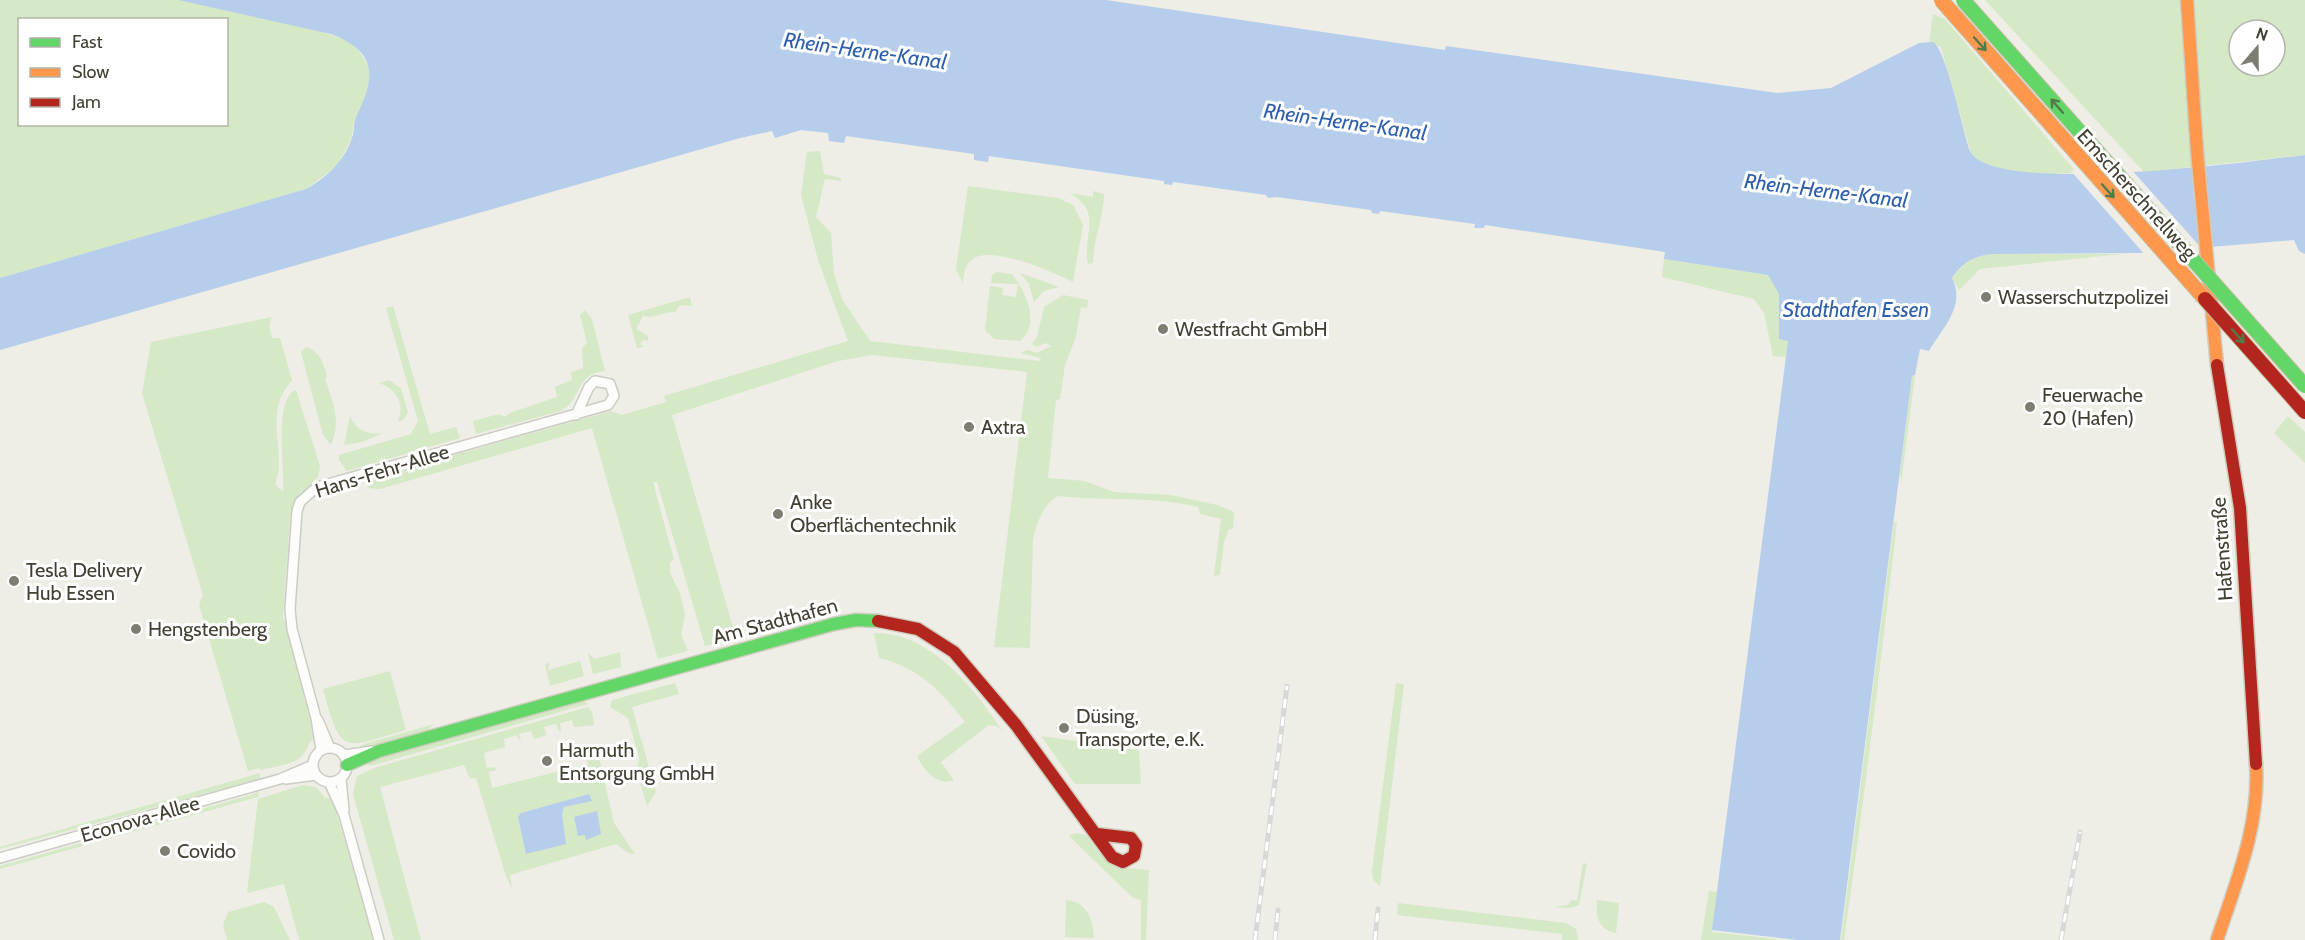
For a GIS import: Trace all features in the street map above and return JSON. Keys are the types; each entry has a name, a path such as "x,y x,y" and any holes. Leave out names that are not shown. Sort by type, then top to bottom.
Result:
{"main road":[{"name":"Emscherschnellweg","path":"1941,0 2305,412"},
{"name":"Emscherschnellweg","path":"1963,0 2305,386"},
{"name":"Hafenstraße","path":"2187,0 2197,151 2221,395 2240,508 2259,787 2252,834 2217,940"},
{"name":"Am Stadthafen","path":"346,760 834,624 855,620 889,621 930,634 954,652 1016,725 1063,792 1098,834"}],"street":[{"name":"Hans-Fehr-Allee","path":"326,749 292,629 290,609 295,520 300,502 308,493 325,484 576,415"},
{"path":"344,815 341,779 346,760 326,749 313,765 316,775 329,782 344,815 379,940"},
{"name":"Econova-Allee","path":"0,858 280,779 313,765"},
{"name":"Econova-Allee","path":"280,779 316,775"},
{"path":"329,782 341,779"}],"green space":[{"path":"0,0 178,0 316,30 347,40 358,49 370,69 371,81 367,97 354,120 352,137 338,165 306,189 0,278"},
{"path":"1985,0 2305,0 2305,155 2144,172"},
{"path":"1933,14 1945,19 2077,173 2007,172 1982,164 1972,156 1941,47 1929,42"},
{"path":"820,151 824,174 841,178 841,181 825,179 816,217 831,233 834,273 842,299 870,341 1040,361 1041,358 1020,353 1027,350 1037,353 1051,346 1046,343 1036,347 1032,344 1037,337 1044,307 1063,295 1088,300 1087,308 1081,307 1076,337 1065,365 1060,399 1056,400 1048,478 1085,481 1114,492 1171,495 1217,505 1234,512 1233,529 1229,529 1224,542 1220,575 1214,576 1221,519 1200,514 1198,507 1163,501 1058,496 1044,509 1033,540 1030,648 994,647 1027,372 872,355 838,361 672,415 736,638 705,646 657,482 653,482 674,560 670,562 670,573 680,593 685,615 681,635 688,651 658,659 592,428 380,489 368,488 365,480 611,411 622,415 666,402 664,396 848,341 819,263 801,195 807,152"},
{"path":"968,186 1058,198 1073,205 1083,225 1073,282 1024,262 995,255 983,255 968,263 963,283 956,269"},
{"path":"1093,191 1104,194 1104,203 1093,263 1088,264 1089,216 1080,200 1069,193 1093,197"},
{"path":"1993,254 2122,254 1980,269 1959,290 1952,278 1961,268 1969,261"},
{"path":"1664,259 1768,275 1779,294 1779,339 1788,340 1786,357 1773,356 1764,313 1754,299 1662,277"},
{"path":"997,272 1012,274 1022,290 1029,308 1030,326 1020,341 994,339 985,330 990,286 1003,288 1002,295 1016,297 1018,284 991,283 992,275"},
{"path":"1020,273 1059,287 1044,291 1034,302 1029,284"},
{"path":"690,297 692,306 680,305 675,312 643,316 636,329 648,336 648,341 643,340 640,344 644,347 637,348 628,315"},
{"path":"393,306 430,434 456,427 460,438 347,471 339,460 339,455 411,434 418,421 386,308"},
{"path":"585,310 592,319 605,371 588,377 573,400 561,411 476,434 473,421 499,414 505,417 510,413 557,397 555,387 572,380 571,372 583,368 582,348 587,343 580,315"},
{"path":"272,317 269,325 272,338 280,338 292,380 284,391 277,411 279,468 276,486 283,491 282,420 289,396 296,390 320,466 318,477 296,499 290,518 283,616 315,738 297,760 248,771 199,605 203,595 142,393 151,342"},
{"path":"306,347 318,354 326,372 327,377 325,378 336,419 331,445 323,435 301,352"},
{"path":"1912,376 1915,376 1901,484 1900,472"},
{"path":"389,380 401,388 408,413 403,420 398,421 401,409 395,393 379,383"},
{"path":"350,416 363,431 383,433 362,442 344,445"},
{"path":"2288,416 2305,432 2305,463 2274,433"},
{"path":"1894,522 1897,522 1872,731 1844,940 1841,940"},
{"path":"874,633 895,635 914,642 949,666 979,698 1003,732 997,726 989,725 941,762 954,780 942,781 932,776 917,756 965,722 928,682 905,667 879,658"},
{"path":"620,652 621,667 593,674 588,653 595,659"},
{"path":"580,661 584,676 550,686 545,665 550,662 548,670"},
{"path":"390,671 406,730 369,741 348,742 341,737 335,727 323,689"},
{"path":"675,683 679,694 632,707 656,792 647,806 637,772 639,757 628,718 610,707 612,700"},
{"path":"1396,683 1404,684 1380,886 1373,880 1372,871"},
{"path":"584,701 588,704 370,766 365,762"},
{"path":"588,707 592,712 594,725 574,727 572,720 560,723 561,731 556,724 544,727 546,735 534,739 531,731 519,734 521,742 516,735 504,739 505,747 484,753 487,768 495,767 496,770 489,772 492,788 588,764 585,749 598,753 614,823 635,854 628,853 616,844 510,875 512,888 506,876 476,778 470,778 464,765 380,787 421,940 394,940 353,794 357,776 374,768","holes":["589,794 591,801 564,807 562,814 521,813"]},
{"path":"434,724 424,733 419,732 360,749 361,745"},
{"path":"1041,736 1139,750 1141,784 1075,784"},
{"path":"260,773 260,779 0,849 0,847"},
{"path":"303,785 316,787 325,798 332,797 374,940 299,940 284,884 247,893 258,799"},
{"path":"259,791 258,797 0,869 0,866"},
{"path":"1076,833 1086,835 1099,853 1114,867 1149,870 1146,940 1141,940 1141,900 1133,898 1069,836"},
{"path":"1583,863 1587,864 1579,905 1570,908 1554,907 1568,905 1571,900 1577,901"},
{"path":"1709,891 1717,892 1712,932 1784,940 1701,940"},
{"path":"1066,900 1080,904 1088,913 1094,938 1065,937"},
{"path":"1597,900 1619,903 1616,933 1606,929 1599,922"},
{"path":"264,902 274,907 290,940 227,940 223,925 228,912"},
{"path":"1398,903 1566,923 1576,929 1578,940 1562,940 1562,934 1397,915"}],"water":[{"path":"178,0 1106,0 1445,50 1446,46 1777,93 1831,88 1919,43 1933,42 1949,74 1970,151 1988,165 2024,172 2127,173 2305,155 2305,254 2299,251 2294,240 2139,253 1993,254 1980,256 1956,272 1952,278 1956,288 1955,307 1929,351 1920,349 1915,375 1912,376 1840,940 1797,940 1712,930 1788,341 1779,339 1779,294 1768,275 1664,259 1665,252 1485,225 1484,228 1474,228 1475,224 1380,211 1379,214 1372,213 1371,210 1277,197 1268,198 1266,195 1173,182 1172,185 1164,184 1164,181 989,156 988,162 974,160 974,154 846,136 844,143 829,141 828,133 801,130 775,138 772,131 740,138 0,350 0,278 306,189 329,173 346,152 369,78 369,67 358,49 331,34"},
{"path":"589,794 592,801 564,807 562,814 566,844 526,854 518,817 521,813"},
{"path":"597,811 601,834 586,840 585,835 578,836 574,817"}],"pier":[{"path":"2131,169 2204,251 2146,256 2070,170"}],"railway":[{"path":"1255,940 1287,686"},
{"path":"2061,940 2080,832"},
{"path":"1375,940 1378,909"},
{"path":"1275,940 1278,910"}],"traffic: fast":[{"path":"1963,0 2305,386"},
{"path":"347,765 379,751 834,624 856,620 878,621"}],"traffic: slow":[{"path":"1941,0 2205,299"},
{"path":"2187,0 2197,151 2217,365"},
{"path":"2217,940 2239,875 2250,832 2254,810 2256,764"}],"traffic: jam":[{"path":"2205,299 2305,412"},
{"path":"2217,365 2240,508 2256,764"},
{"path":"878,621 918,629 954,652 1016,725 1112,857 1123,862 1134,856 1136,845 1131,838 1097,834"}],"place":[{"name":"Wasserschutzpolizei","path":"1986,297"},
{"name":"Westfracht GmbH","path":"1163,329"},
{"name":"Feuerwache 20 (Hafen)","path":"2030,407"},
{"name":"Axtra","path":"969,427"},
{"name":"Anke Oberflächentechnik","path":"778,514"},
{"name":"Tesla Delivery Hub Essen","path":"14,581"},
{"name":"Hengstenberg","path":"136,629"},
{"name":"Düsing, Transporte, e.K.","path":"1064,728"},
{"name":"Harmuth Entsorgung GmbH","path":"547,761"},
{"name":"Covido","path":"165,851"}],"water label":[{"name":"Rhein-Herne-Kanal","path":"865,51"},
{"name":"Rhein-Herne-Kanal","path":"1345,122"},
{"name":"Rhein-Herne-Kanal","path":"1826,191"},
{"name":"Stadthafen Essen","path":"1856,310"}]}
